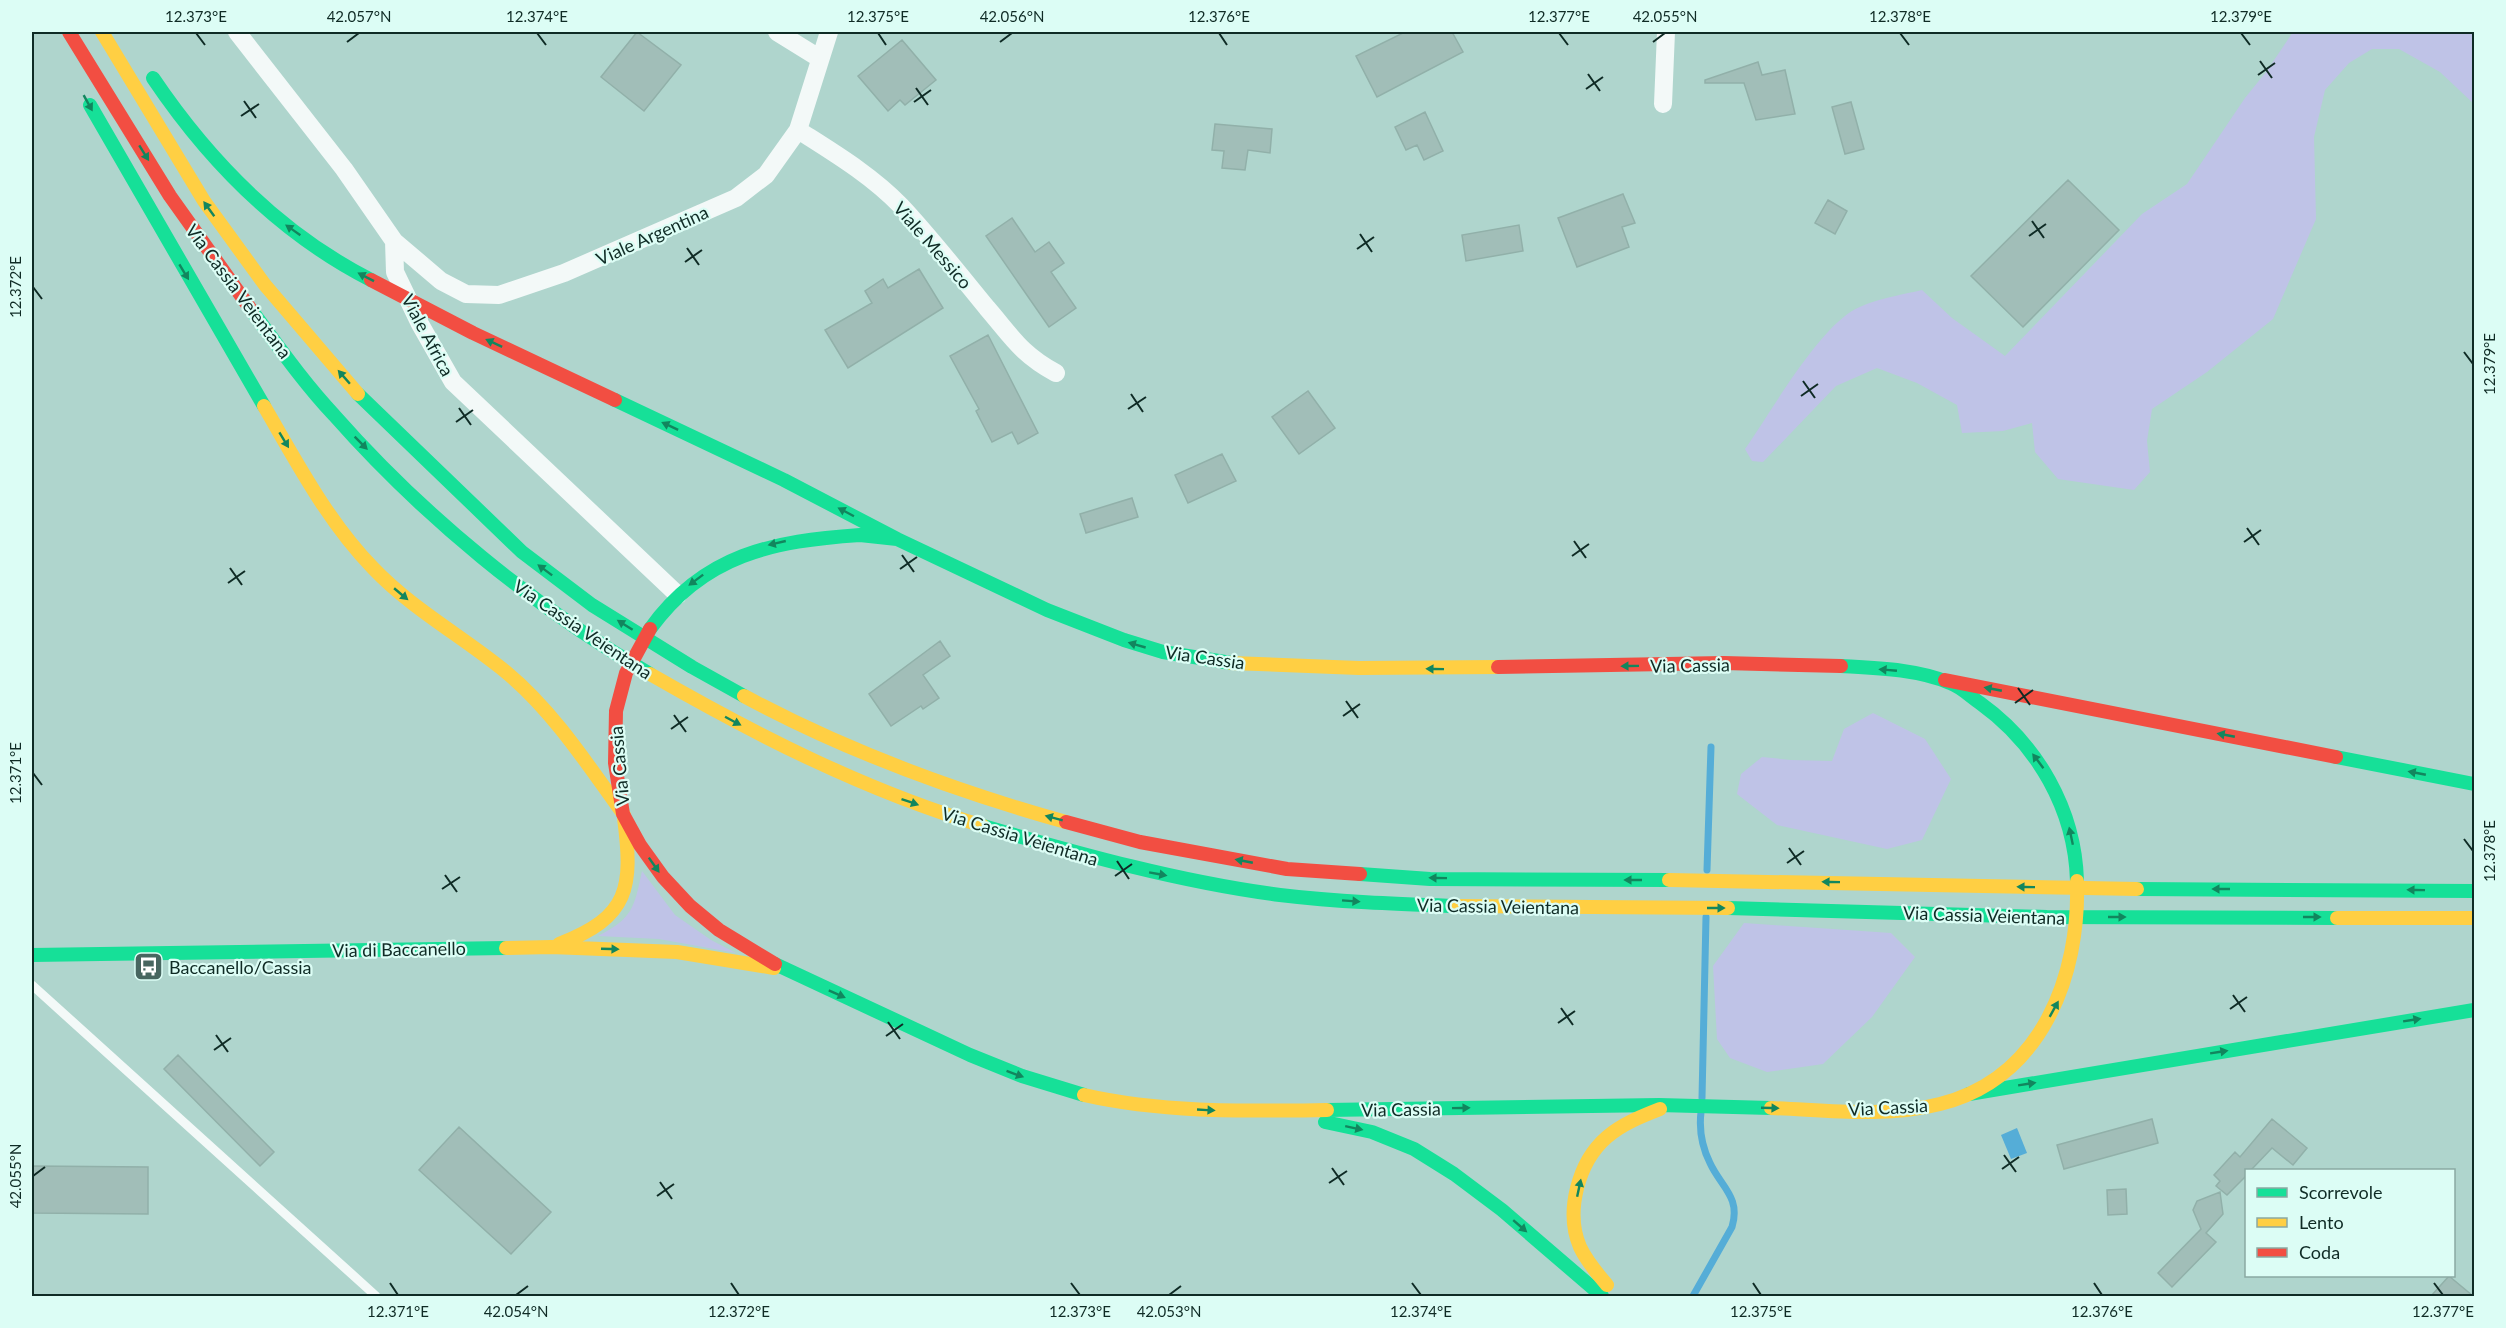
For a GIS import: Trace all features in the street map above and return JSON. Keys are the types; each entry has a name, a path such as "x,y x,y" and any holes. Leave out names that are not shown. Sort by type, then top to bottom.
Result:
{"main road":[{"name":"Via Cassia Veientana","path":"69,32 182,216 242,301 335,416 422,504 517,586 578,630 681,694 776,744 882,792 1014,838 1131,869 1286,896 1427,906 1743,908 2053,917 2475,918"},
{"name":"Via Cassia Veientana","path":"102,32 204,201 265,285 362,399 447,483 522,552 592,605 692,667 789,720 895,766 1023,810 1140,842 1287,869 1430,879 1743,880 2053,888 2475,891"},
{"path":"146,67 176,112 234,179 283,223 340,264 473,333 784,480 897,539"},
{"path":"85,96 159,230 299,464 357,550 401,595 473,646 538,703 571,742 624,815"},
{"name":"Via Cassia","path":"852,535 897,539 1106,636 1158,651 1211,662 1304,667 1457,669 1810,665 1897,671 1945,680 1993,711 2020,737 2046,771 2066,812 2076,861 2076,933 2068,977 2056,1007 2027,1049 2002,1073 1969,1094 1928,1107 1877,1111 1669,1105 1276,1111 1173,1108 1101,1098 1049,1086 1003,1070 784,970 727,936 679,896 649,859 624,815 614,752 618,699 626,671 636,652 678,595 720,564 772,544 814,537 852,535"},
{"path":"1945,680 2475,784"},
{"name":"Via di Baccanello","path":"551,947 591,930 620,903 626,890 629,867 624,815"},
{"name":"Via di Baccanello","path":"32,955 551,947 688,954 784,970"},
{"path":"1969,1094 2475,1010"},
{"name":"Via Cassia","path":"1616,1296 1591,1266 1578,1242 1575,1215 1578,1184 1591,1157 1606,1137 1641,1117 1669,1105"},
{"name":"Via Cassia","path":"1276,1111 1372,1132 1414,1149 1454,1174 1502,1210 1602,1296"}],"street":[{"path":"237,32 344,169 394,241"},
{"path":"777,32 819,58"},
{"name":"Viale Argentina","path":"394,241 441,281 466,294 499,295 564,273 736,198 766,175 798,130 829,32"},
{"path":"1663,104 1666,32"},
{"name":"Viale Messico","path":"798,130 865,173 882,189 923,232 1016,345 1036,362 1056,373"},
{"name":"Viale Africa","path":"394,241 395,272 420,324 453,382 678,595"}],"lane":[{"path":"32,986 376,1296"}],"shaded area":[{"path":"2293,32 2474,32 2474,104 2440,72 2399,49 2372,49 2349,63 2325,90 2314,137 2316,219 2273,319 2207,372 2152,409 2147,441 2150,472 2134,490 2058,479 2035,452 2032,423 2003,431 1962,433 1957,405 1917,383 1877,368 1836,386 1763,462 1752,461 1745,449 1794,375 1823,337 1838,322 1859,307 1922,290 1952,318 2005,356 2142,214 2187,184"},
{"path":"1873,713 1925,739 1951,779 1922,840 1887,849 1777,825 1737,794 1741,774 1762,757 1832,761 1844,729"},
{"path":"642,871 675,915 711,940 736,953 659,939 598,936 619,923 630,911 637,894"},
{"path":"1744,923 1891,933 1915,957 1872,1017 1823,1064 1767,1072 1730,1058 1717,1039 1713,966"}],"water":[{"path":"2017,1128 2027,1153 2011,1159 2001,1135"}],"building":[{"path":"637,32 681,65 644,111 601,77"},
{"path":"1405,32 1452,32 1463,52 1377,97 1356,56"},
{"path":"902,40 936,80 905,105 900,100 888,111 858,76"},
{"path":"1758,62 1762,75 1785,70 1795,114 1756,120 1744,83 1705,83 1705,80"},
{"path":"1851,102 1864,149 1845,154 1832,107"},
{"path":"1425,112 1443,151 1424,160 1417,145 1406,150 1395,127"},
{"path":"1215,124 1272,129 1270,153 1248,150 1245,170 1222,168 1224,151 1212,150"},
{"path":"2068,180 2119,230 2023,327 1971,276"},
{"path":"1623,194 1635,223 1622,227 1629,247 1577,267 1558,218"},
{"path":"1828,200 1847,211 1835,234 1815,223"},
{"path":"1012,218 1035,252 1049,242 1064,263 1051,272 1076,308 1049,327 986,236"},
{"path":"1519,225 1523,251 1466,261 1462,235"},
{"path":"919,269 943,308 848,368 825,330 872,303 865,291 883,279 888,288"},
{"path":"988,335 1038,433 1018,444 1012,432 992,442 976,411 979,409 950,356"},
{"path":"1308,391 1335,428 1299,454 1272,417"},
{"path":"1222,454 1236,481 1188,503 1175,475"},
{"path":"1132,498 1138,517 1086,533 1080,514"},
{"path":"940,641 950,656 923,675 939,698 923,709 921,706 891,726 869,694"},
{"path":"178,1055 274,1152 260,1166 164,1069"},
{"path":"2152,1119 2158,1143 2064,1169 2057,1145"},
{"path":"2272,1119 2307,1148 2293,1165 2272,1148 2252,1169 2245,1169 2245,1177 2227,1195 2216,1186 2220,1181 2214,1175 2235,1152 2240,1157"},
{"path":"459,1127 551,1212 511,1254 419,1170"},
{"path":"32,1166 148,1167 148,1214 32,1213"},
{"path":"2126,1189 2127,1214 2108,1215 2107,1190"},
{"path":"2220,1192 2223,1214 2206,1233 2216,1242 2172,1287 2158,1273 2201,1229 2193,1210 2197,1201"},
{"path":"2450,1277 2473,1296 2431,1296"}],"waterway":[{"path":"1707,870 1711,747"},
{"path":"1702,1098 1706,917"},
{"path":"1693,1296 1732,1227 1734,1217 1734,1208 1729,1193 1714,1171 1705,1151 1701,1131 1701,1112"}],"traffic: fast":[{"path":"153,78 198,138 249,193 307,241 338,262 371,280"},
{"path":"90,105 264,406"},
{"path":"252,311 323,403 368,452 442,523 564,620 650,674"},
{"path":"358,394 522,552 592,605 692,667 744,696"},
{"path":"615,400 784,480 897,539"},
{"path":"860,535 897,539 1047,610 1124,640 1163,652 1231,663"},
{"path":"650,629 671,604 693,584 717,568 743,556 798,542 860,535"},
{"path":"1841,666 1896,670 1937,678 1962,689 2000,719 2019,738 2049,780 2069,829 2075,854 2077,881"},
{"path":"2336,757 2474,784"},
{"path":"983,826 1056,847 1205,883 1280,895 1323,899 1453,906"},
{"path":"1360,874 1430,879 1669,880"},
{"path":"2137,889 2474,891"},
{"path":"1728,908 2047,917 2337,918"},
{"path":"32,955 506,948"},
{"path":"775,964 970,1055 1022,1076 1084,1095"},
{"path":"1969,1094 2474,1010"},
{"path":"1327,1110 1659,1105 1771,1108"},
{"path":"1325,1122 1372,1132 1414,1149 1454,1174 1502,1210 1602,1296"}],"traffic: slow":[{"path":"102,32 204,201 265,285 358,394"},
{"path":"264,406 327,511 357,550 388,583 523,687 569,739 624,815"},
{"path":"1231,663 1359,668 1498,667"},
{"path":"650,674 730,719 812,760 897,796 983,826"},
{"path":"744,696 861,752 942,783 1066,822"},
{"path":"559,944 583,934 600,923 622,897 628,863 624,818"},
{"path":"1669,880 2137,889"},
{"path":"1771,1108 1856,1112 1919,1108 1940,1104 1975,1091 2005,1072 2029,1047 2048,1018 2062,986 2071,952 2076,917 2077,881"},
{"path":"1453,906 1728,908"},
{"path":"2337,918 2474,918"},
{"path":"506,948 551,947 677,952 774,968"},
{"path":"1084,1095 1174,1108 1327,1110"},
{"path":"1607,1285 1592,1267 1580,1247 1574,1219 1577,1188 1588,1160 1607,1137 1626,1124 1660,1109"}],"traffic: jam":[{"path":"69,32 170,196 252,311"},
{"path":"371,280 473,333 615,400"},
{"path":"650,629 626,673 616,711 615,763 623,814 640,845 663,877 690,906 719,930 775,964"},
{"path":"1498,667 1724,663 1841,666"},
{"path":"1945,680 2336,757"},
{"path":"1066,822 1140,842 1287,869 1360,874"}],"place":[{"name":"Baccanello/Cassia","path":"148,967"}]}
